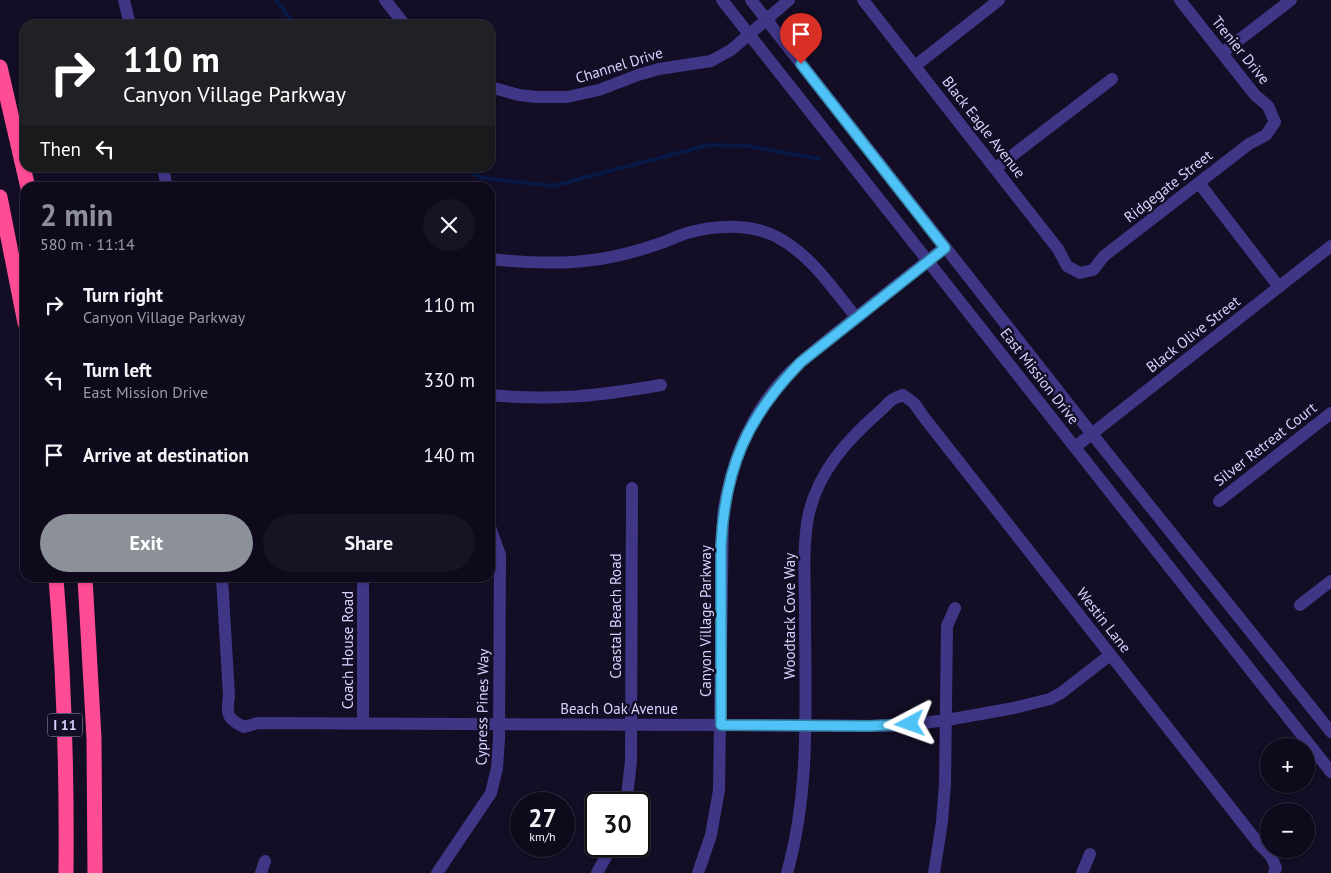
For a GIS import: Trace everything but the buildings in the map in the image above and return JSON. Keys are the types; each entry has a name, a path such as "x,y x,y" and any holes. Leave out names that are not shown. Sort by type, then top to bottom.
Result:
{"highway":[{"path":"0,67 20,153"},
{"path":"0,197 20,298"},
{"name":"I 11","path":"56,582 63,661 67,796 66,873"},
{"name":"I 11","path":"85,582 94,738 95,873"}],"street":[{"path":"124,0 129,20"},
{"path":"385,0 401,20"},
{"name":"East Mission Drive","path":"722,0 1331,772"},
{"name":"East Mission Drive","path":"751,0 1092,434 1331,732"},
{"name":"Channel Drive","path":"495,88 536,98 567,97 660,69 711,61 731,50 790,0"},
{"name":"Black Eagle Avenue","path":"863,0 996,168 1058,250 1067,266 1080,273"},
{"path":"915,66 1000,0"},
{"name":"Trenier Drive","path":"1180,0 1255,95 1268,106 1275,122"},
{"path":"1222,54 1291,0"},
{"path":"996,168 1112,78"},
{"name":"Ridgegate Street","path":"1080,273 1093,270 1104,256 1250,144 1266,135 1275,122"},
{"path":"1199,183 1279,287"},
{"path":"495,259 559,263 586,260 637,251 703,229 719,227 750,228 776,236 806,257 856,318"},
{"name":"Black Olive Street","path":"1075,448 1331,246"},
{"name":"Canyon Village Parkway","path":"698,873 711,835 716,813 719,781 721,725 721,545 725,502 733,468 750,429 774,391 801,362 945,248"},
{"path":"495,395 525,398 561,398 609,394 661,385"},
{"name":"Westin Lane","path":"903,395 914,403 922,416 1259,844 1271,856 1275,871"},
{"name":"Woodtack Cove Way","path":"787,873 800,818 804,775 805,553 809,514 819,486 832,460 842,447 882,410 890,400 903,395"},
{"name":"Silver Retreat Court","path":"1219,501 1331,414"},
{"name":"Coastal Beach Road","path":"627,792 631,761 632,488"},
{"name":"Cypress Pines Way","path":"437,873 491,793 498,768 500,555 495,541"},
{"path":"1300,605 1331,581"},
{"name":"Beach Oak Avenue","path":"222,582 229,696 227,710 232,721 244,727 258,723 898,726 947,720 1014,708 1050,699 1066,689 1110,654"},
{"name":"Coach House Road","path":"363,582 363,723"},
{"path":"934,873 944,800 947,720 947,626 955,608"},
{"path":"1082,873 1090,854"},
{"path":"597,873 606,857"}],"waterway":[{"path":"276,0 291,20"},
{"path":"471,172 483,178 553,186 708,145 747,146 820,159"}],"route":[{"path":"801,64 945,248 801,362 767,400 740,448 726,494 721,545 721,725 898,726 910,724"}]}
